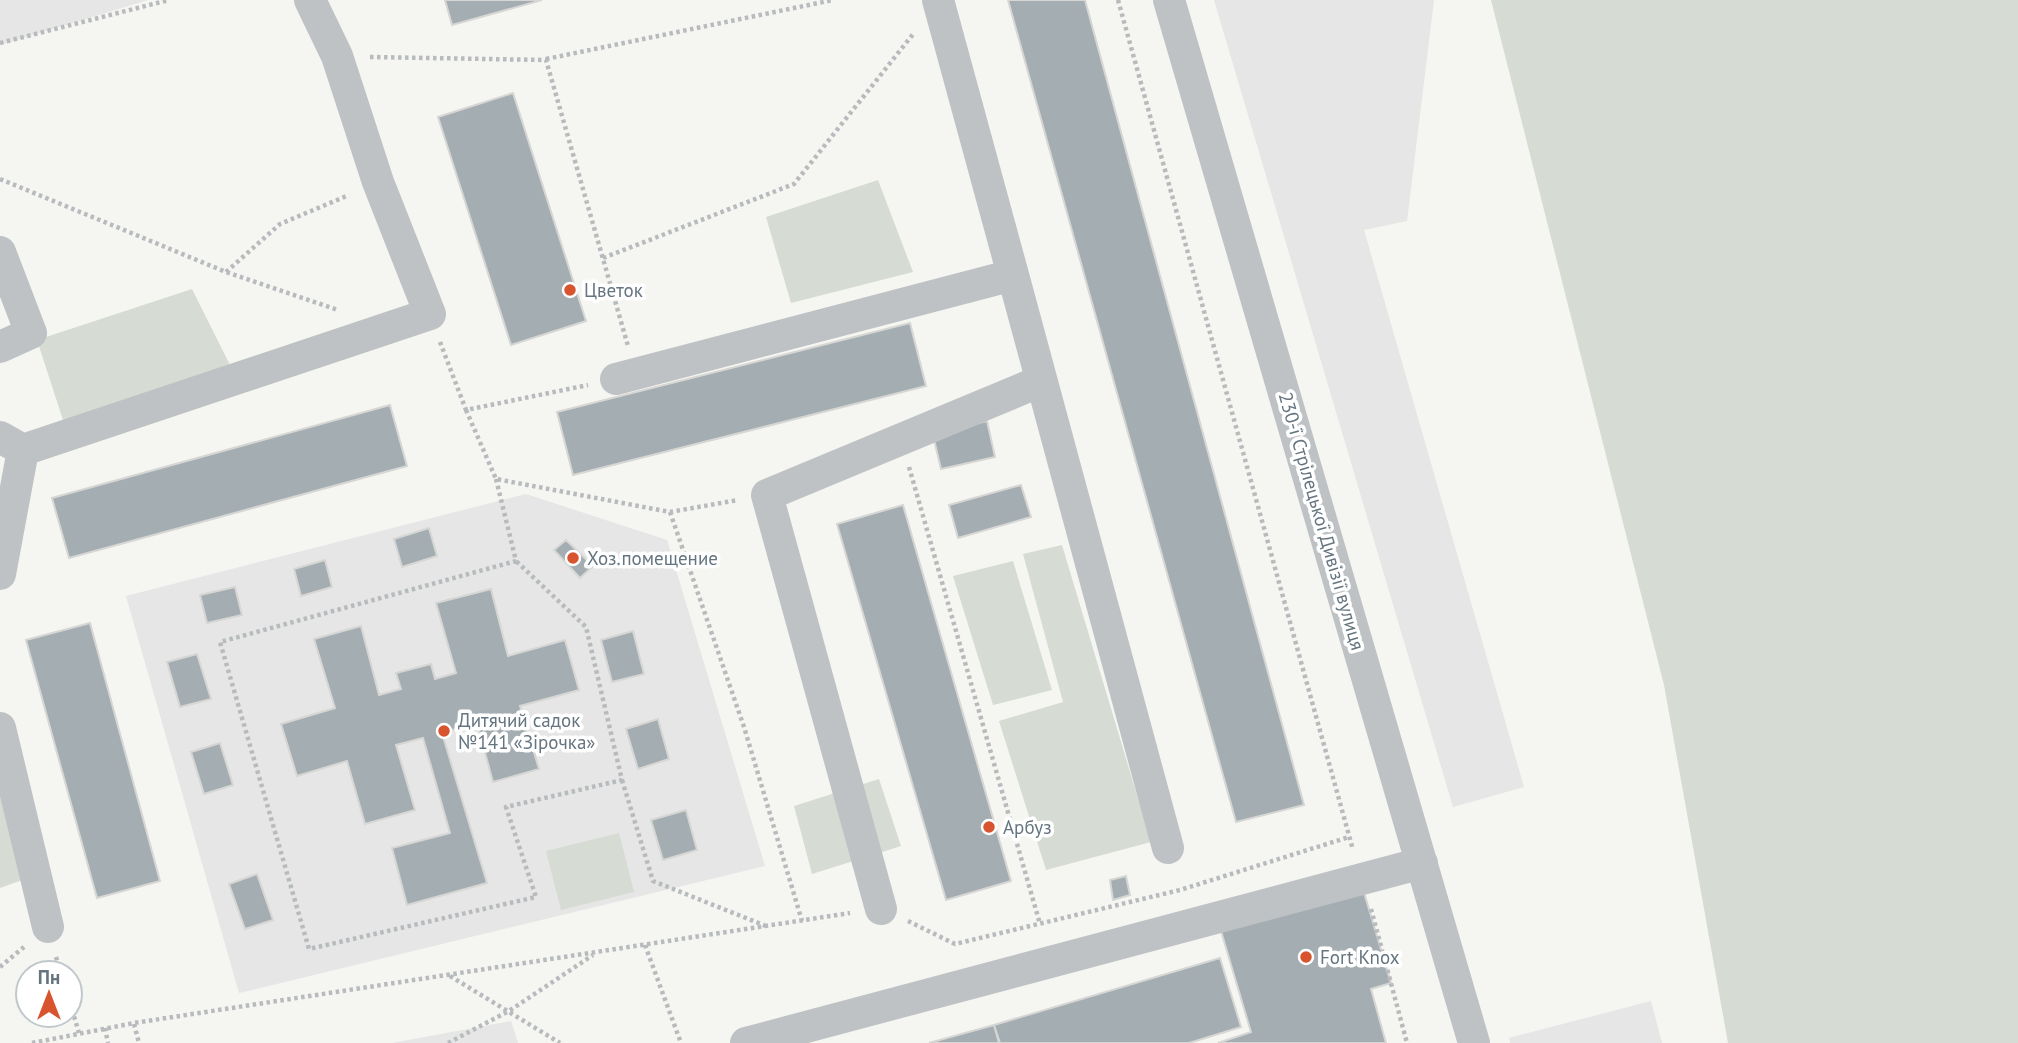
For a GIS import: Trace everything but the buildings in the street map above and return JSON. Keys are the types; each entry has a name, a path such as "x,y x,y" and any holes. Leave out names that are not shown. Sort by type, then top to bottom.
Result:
{"street":[{"path":"0,574 11,443 430,314 379,182 337,56 310,0"},
{"name":"230-ї Стрілецької Дивізії вулиця","path":"1169,0 1474,1043"},
{"path":"939,1 1168,849"},
{"path":"0,252 31,333 0,347"},
{"path":"626,376 1013,275"},
{"path":"881,909 767,495 1041,381"},
{"path":"0,728 48,928"},
{"path":"746,1043 1422,863"}],"path":[{"path":"0,43 169,0"},
{"path":"337,56 546,60 833,0"},
{"path":"1118,0 1407,1043"},
{"path":"603,258 794,184 939,1"},
{"path":"466,410 626,376 603,258 546,60"},
{"path":"0,179 226,272 339,310"},
{"path":"226,272 280,224 379,182"},
{"path":"430,314 466,410 496,479 516,561 586,627 622,780 653,881 767,926"},
{"path":"901,439 1040,924"},
{"path":"496,479 670,512 767,495"},
{"path":"670,512 744,727 802,921"},
{"path":"516,561 220,642 309,948 537,897 506,807 622,780"},
{"path":"32,1043 134,1023 881,909 955,944 1180,890 1349,837"},
{"path":"645,945 681,1043"},
{"path":"448,1043 509,1011 597,952"},
{"path":"448,975 560,1043"},
{"path":"134,1023 139,1043"},
{"path":"105,1028 108,1043"},
{"path":"78,1029 79,1033"}],"shaded area":[{"path":"0,0 148,0 0,45"},
{"path":"1214,0 1434,0 1407,221 1364,230 1524,787 1453,807"},
{"path":"1491,0 2018,0 2018,1043 1728,1043 1664,685"},
{"path":"878,180 913,272 791,303 766,217"},
{"path":"192,289 231,367 64,423 37,340"},
{"name":"Дитячий садок №141 «Зiрочка»","path":"526,494 667,540 765,866 239,993 126,596"},
{"path":"1062,545 1151,842 1046,870 999,721 1063,702 1023,554"},
{"path":"1013,561 1052,690 993,705 953,576"},
{"path":"879,779 901,846 812,874 794,806"},
{"path":"0,781 25,879 0,888"},
{"path":"619,833 634,892 561,910 546,851"},
{"path":"1651,1001 1662,1043 1510,1043 1509,1038"},
{"path":"511,1021 518,1043 392,1043"}],"place":[{"name":"Цветок","path":"570,290"},
{"name":"Хоз.помещение","path":"573,558"},
{"name":"Дитячий садок №141 «Зiрочка»","path":"444,731"},
{"name":"Арбуз","path":"989,827"},
{"name":"Fort Knox","path":"1306,957"}]}
